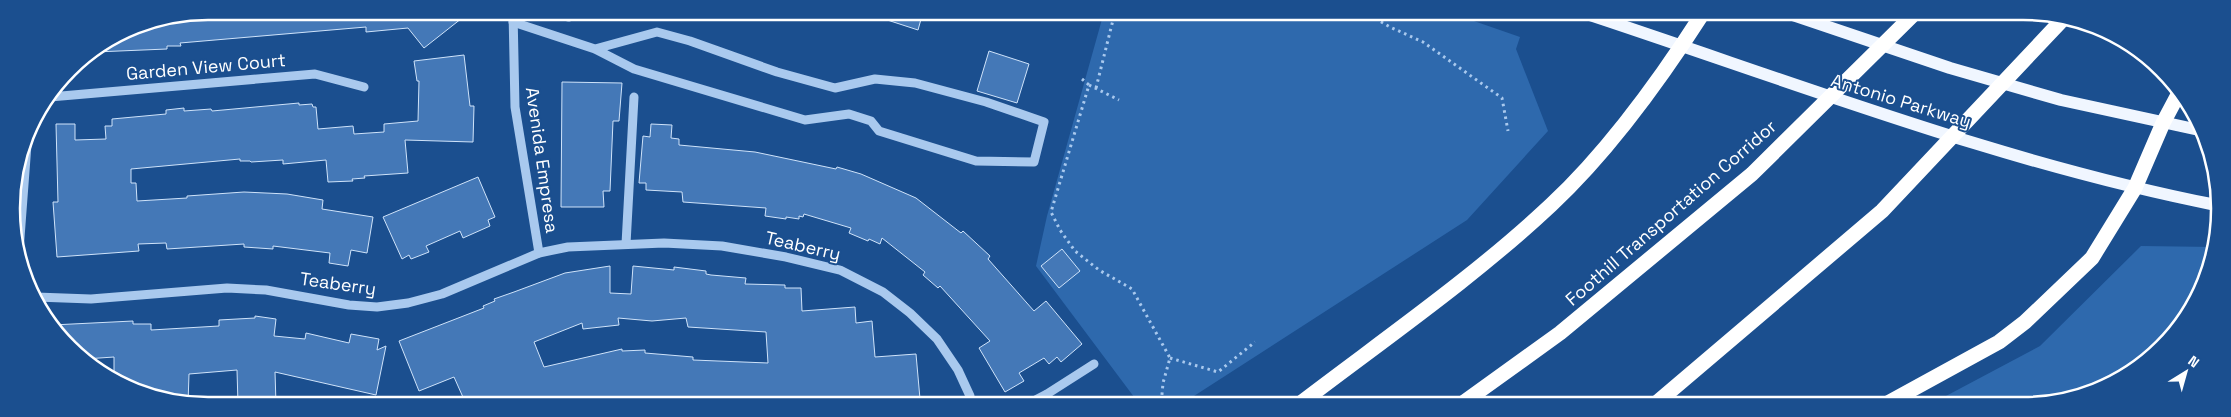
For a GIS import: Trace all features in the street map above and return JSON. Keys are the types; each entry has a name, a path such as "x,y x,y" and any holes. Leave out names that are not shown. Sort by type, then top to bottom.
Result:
{"highway":[{"path":"1308,397 1492,256 1552,204 1610,141 1649,93 1698,20"},
{"name":"Foothill Transportation Corridor","path":"1471,397 1560,334 1752,174 1908,20"},
{"path":"1663,397 1882,211 2058,24"},
{"path":"1898,397 1998,342 2025,322 2092,258 2136,188 2163,123 2176,100"}],"main road":[{"name":"Antonio Parkway","path":"1604,20 1770,78 2009,153 2136,188 2211,204"},
{"path":"1808,20 1950,68 2061,100 2194,129"}],"street":[{"path":"513,22 595,49 634,69 805,120 849,114 871,121 878,132 976,161 1034,162 1044,122 986,102 915,83 876,79 835,88 776,72 690,40 657,32 595,49"},
{"name":"Avenida Empresa","path":"513,22 514,107 539,252"},
{"name":"Garden View Court","path":"57,96 316,74 364,87"},
{"path":"626,244 634,97"},
{"path":"21,226 26,162"},
{"name":"Teaberry","path":"42,297 91,298 227,288 266,290 349,305 376,307 408,303 442,294 539,252 568,247 626,244 722,246 786,257 840,270 883,292 910,313 937,339 958,370 970,397"},
{"path":"1041,397 1094,364"}],"path":[{"path":"1096,88 1113,20"},
{"path":"1377,20 1390,28 1423,42 1502,98 1508,131"},
{"path":"1082,79 1089,85 1119,100"},
{"path":"1089,85 1051,212 1060,230 1075,251 1099,270 1132,289 1170,358 1163,383 1162,397"},
{"path":"1170,358 1218,372 1256,342"}],"shaded area":[{"path":"1102,20 1471,20 1520,37 1516,49 1548,131 1467,220 1192,397 1134,397 1036,266 1047,216"},
{"path":"2141,246 2207,247 2205,257 2192,292 2172,323 2156,342 2117,372 2095,383 2071,391 2035,397 1944,397 2040,346"}],"building":[{"path":"196,20 460,20 424,48 408,28 366,32 366,27 180,43 181,46 167,46 167,49 105,52 136,34 160,26"},
{"path":"887,20 921,20 918,30"},
{"path":"989,51 1029,64 1017,103 977,91"},
{"path":"464,55 470,106 474,106 473,142 405,140 408,173 364,176 365,178 352,179 353,181 328,182 326,160 283,164 283,160 251,162 240,161 240,159 131,169 131,183 136,183 137,201 244,192 287,194 323,200 322,209 373,217 367,253 351,250 348,266 329,263 330,253 273,246 273,249 244,247 244,244 167,249 166,243 138,244 139,251 57,257 53,202 58,202 56,124 75,124 75,140 106,139 105,126 112,126 112,119 166,114 166,110 184,108 184,111 211,109 212,111 299,103 299,105 312,104 313,107 316,107 318,129 353,126 354,134 384,132 384,124 418,121 419,81 417,81 414,61"},
{"path":"562,82 622,83 619,121 613,121 610,191 603,191 604,207 561,207"},
{"path":"651,124 672,125 671,138 679,139 679,145 755,152 836,169 837,167 861,174 916,198 961,233 963,231 990,256 988,259 1034,311 1046,301 1082,344 1061,362 1057,357 1049,364 1044,358 1019,373 1024,381 1005,392 979,348 990,341 940,286 938,288 923,275 925,272 882,238 880,244 869,239 868,241 849,233 851,228 804,214 803,217 799,216 799,219 765,216 766,208 683,202 682,192 646,190 646,183 639,183 643,136 650,137"},
{"path":"478,177 495,217 488,220 490,226 463,238 460,231 426,246 429,252 411,259 409,255 402,259 383,217"},
{"path":"1062,249 1080,271 1059,288 1041,266"},
{"path":"610,266 610,293 631,294 633,266 674,270 674,267 706,271 706,274 711,275 746,278 745,284 785,285 785,288 801,288 802,311 855,307 856,323 872,321 875,357 916,354 920,397 463,397 454,377 419,391 399,341 484,308 483,306 495,301 494,299 565,273","holes":["618,318 652,321 686,318 688,327 766,332 768,363 693,360 693,357 645,353 645,350 622,351 622,349 544,367 534,342 582,323 583,329 619,325"]},
{"path":"255,316 276,319 274,336 305,339 306,333 349,343 351,334 379,339 377,350 386,346 376,395 275,372 276,397 238,397 237,370 189,374 188,396 160,391 136,383 114,372 114,357 94,358 75,342 60,325 133,321 133,324 151,324 151,330 219,326 219,320 255,318"}]}
